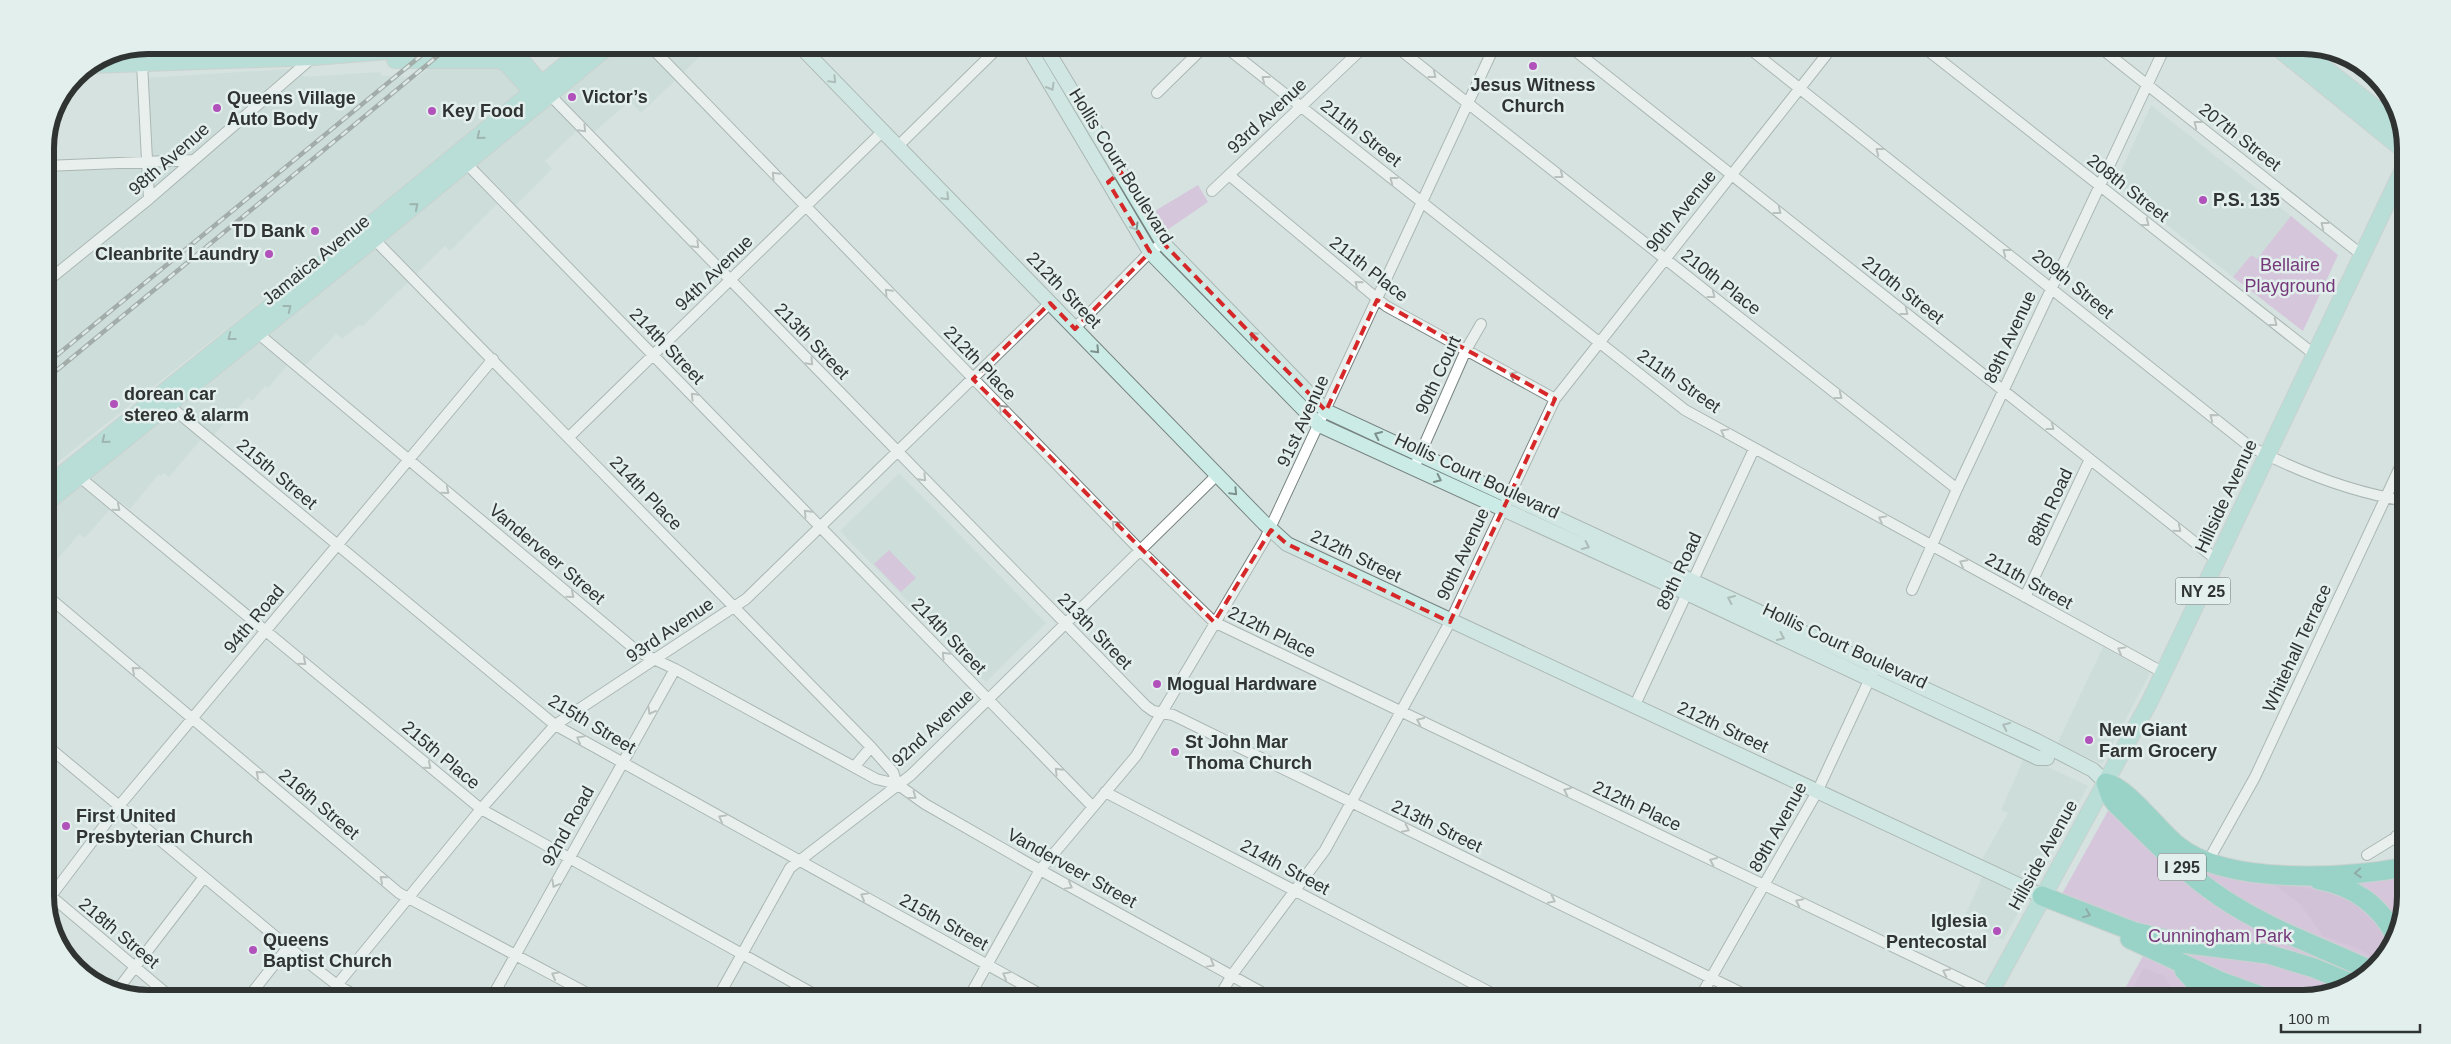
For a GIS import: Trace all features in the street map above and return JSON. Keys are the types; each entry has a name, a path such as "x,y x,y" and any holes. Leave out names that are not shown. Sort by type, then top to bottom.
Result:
{"highway":[{"path":"2106,784 2122,791 2174,843 2192,856 2218,867 2320,880 2346,888 2364,898 2380,913 2391,930"},
{"name":"I 295","path":"2106,784 2116,804 2176,862 2210,890 2262,922 2365,968"},
{"path":"2256,873 2335,874 2397,868"},
{"path":"2042,896 2109,923 2166,940 2268,954 2314,968 2345,981"},
{"path":"2109,923 2132,940 2149,949 2240,990"},
{"path":"2149,949 2188,974 2202,990"}],"main road":[{"path":"106,64 313,57 351,54"},
{"path":"514,54 541,90"},
{"name":"Jamaica Avenue","path":"54,494 75,472 462,159 579,54"},
{"name":"Jamaica Avenue","path":"541,90 566,81 599,54"},
{"name":"212th Street","path":"808,54 1217,476 1287,544 1450,622 2042,896"},
{"name":"Hollis Court Boulevard","path":"1031,54 1150,252 1319,425 1502,510 1570,532"},
{"name":"Hollis Court Boulevard","path":"1050,54 1163,243 1326,411 1508,495 1570,532 1873,672 1934,708 2041,760 2048,757 2049,748"},
{"path":"2285,54 2397,145"},
{"path":"2307,54 2393,122"},
{"path":"313,57 383,60 502,60 541,90"},
{"path":"1062,108 1078,99"},
{"path":"1108,182 1121,172"},
{"name":"Hillside Avenue","path":"1991,990 2106,784 2164,673 2397,182"},
{"path":"1208,311 1218,300"},
{"path":"1265,370 1276,359"},
{"name":"Jamaica Avenue","path":"54,483 75,472"},
{"name":"Hollis Court Boulevard","path":"1873,672 1938,694 1988,718 2094,770 2106,784"},
{"path":"1934,708 1938,694"},
{"path":"1984,732 1988,718"}],"street":[{"name":"212th Place","path":"658,54 1141,551 1214,622 1764,885 1976,990"},
{"path":"897,147 992,54"},
{"path":"1157,93 1197,54"},
{"name":"211th Street","path":"1235,54 1685,410 2164,673"},
{"name":"93rd Avenue","path":"1212,191 1356,54"},
{"name":"210th Place","path":"1405,54 1957,489"},
{"name":"91st Avenue","path":"1105,792 1136,756 1270,529 1491,54"},
{"name":"210th Street","path":"1579,54 2217,560"},
{"name":"209th Street","path":"1757,54 2249,446 2340,486 2385,499 2397,500"},
{"name":"90th Avenue","path":"1223,990 1232,975 1325,850 1450,622 1508,495 1556,399 1598,342 1827,54"},
{"name":"208th Street","path":"1932,54 2315,355"},
{"name":"207th Street","path":"2108,54 2362,255"},
{"name":"89th Avenue","path":"1912,590 1957,489 2161,54"},
{"path":"138,55 142,63 149,199"},
{"name":"98th Avenue","path":"54,276 149,199 313,57"},
{"name":"213th Street","path":"541,90 730,280 1146,706 1172,715 1736,990"},
{"name":"94th Avenue","path":"569,437 882,132"},
{"name":"214th Street","path":"462,159 1092,806"},
{"path":"54,166 192,160"},
{"name":"211th Place","path":"1229,175 1377,300 1556,399"},
{"name":"214th Place","path":"370,234 871,747 893,772 897,784"},
{"path":"1075,328 1150,252 1163,243"},
{"name":"93rd Avenue","path":"334,990 408,896 481,809 555,726 657,660 734,606 746,600 1050,302"},
{"name":"90th Court","path":"1414,468 1466,350 1481,324"},
{"name":"Vanderveer Street","path":"252,328 637,651 675,669 876,779 897,784 925,804 1040,870 1258,990"},
{"name":"94th Road","path":"54,888 192,718 493,359"},
{"name":"215th Street","path":"163,400 555,726 1033,990"},
{"name":"89th Road","path":"1634,707 1754,449"},
{"name":"88th Road","path":"2025,597 2090,459"},
{"name":"215th Place","path":"75,472 481,809 807,990"},
{"name":"Whitehall Terrace","path":"2212,854 2255,777 2397,473"},
{"name":"92nd Avenue","path":"722,990 790,868 911,775 1217,476"},
{"name":"216th Street","path":"54,602 399,892 582,990"},
{"name":"92nd Road","path":"496,990 675,669"},
{"name":"89th Avenue","path":"1704,990 1817,792 1873,672"},
{"path":"855,766 871,747"},
{"path":"54,751 288,947 346,990"},
{"path":"973,990 1040,870 1105,792"},
{"name":"214th Street","path":"1105,792 1486,990"},
{"path":"2367,855 2396,836"},
{"path":"120,986 204,877"},
{"name":"218th Street","path":"54,903 162,990"},
{"path":"254,990 288,947"}],"highlighted area":[{"path":"1121,172 1163,243 1326,411 1377,300 1555,399 1450,622 1287,544 1271,530 1214,622 973,379 1050,303 1075,329 1150,252 1108,182"}],"shaded area":[{"path":"613,54 703,54 641,113 630,101 594,132 585,123 545,161 552,169 516,205 506,195 450,251 445,246 362,327 359,325 342,339 336,334 305,366 294,357 268,388 265,386 252,401 248,397 214,435 208,431 169,477 164,473 161,476 159,474 130,509 118,500 85,538 79,534 54,563 54,507"},
{"path":"431,66 503,67 527,92 54,465 54,169 150,165 146,78 288,69 305,77 380,72 382,76 418,77"},
{"name":"P.S. 135","path":"2151,105 2291,216 2257,260 2251,255 2233,277 2115,184"},
{"path":"899,473 1046,623 986,682 840,531"},
{"path":"2103,647 2150,673 2102,764 2057,744"},
{"path":"2025,756 2088,786 2003,940 1963,920 1983,876 1975,872 2008,813 2001,810"},
{"path":"2270,881 2342,895 2374,915 2387,938 2374,958 2358,948 2323,936 2301,905"},
{"path":"2144,968 2164,976 2174,990 2132,990"}],"green space":[{"path":"1198,185 1208,202 1167,230 1155,211"},
{"name":"Bellaire Playground","path":"2291,216 2338,255 2303,331 2233,277 2251,255 2257,259"},
{"path":"889,550 916,578 901,592 874,564"},
{"name":"Cunningham Park","path":"2109,809 2216,871 2397,864 2397,897 2394,921 2378,954 2361,971 2345,981 2316,989 2124,990 2156,933 2062,894"}],"railway":[{"path":"54,358 423,54"},
{"path":"54,373 440,54"}],"place":[{"name":"Jesus Witness Church","path":"1533,66"},
{"name":"Victor’s","path":"572,97"},
{"name":"Queens Village Auto Body","path":"217,108"},
{"name":"Key Food","path":"432,111"},
{"name":"P.S. 135","path":"2203,200"},
{"name":"TD Bank","path":"315,231"},
{"name":"Cleanbrite Laundry","path":"269,254"},
{"name":"dorean car stereo & alarm","path":"114,404"},
{"name":"Mogual Hardware","path":"1157,684"},
{"name":"New Giant Farm Grocery","path":"2089,740"},
{"name":"St John Mar Thoma Church","path":"1175,752"},
{"name":"First United Presbyterian Church","path":"66,826"},
{"name":"Iglesia Pentecostal","path":"1997,931"},
{"name":"Queens Baptist Church","path":"253,950"}]}
